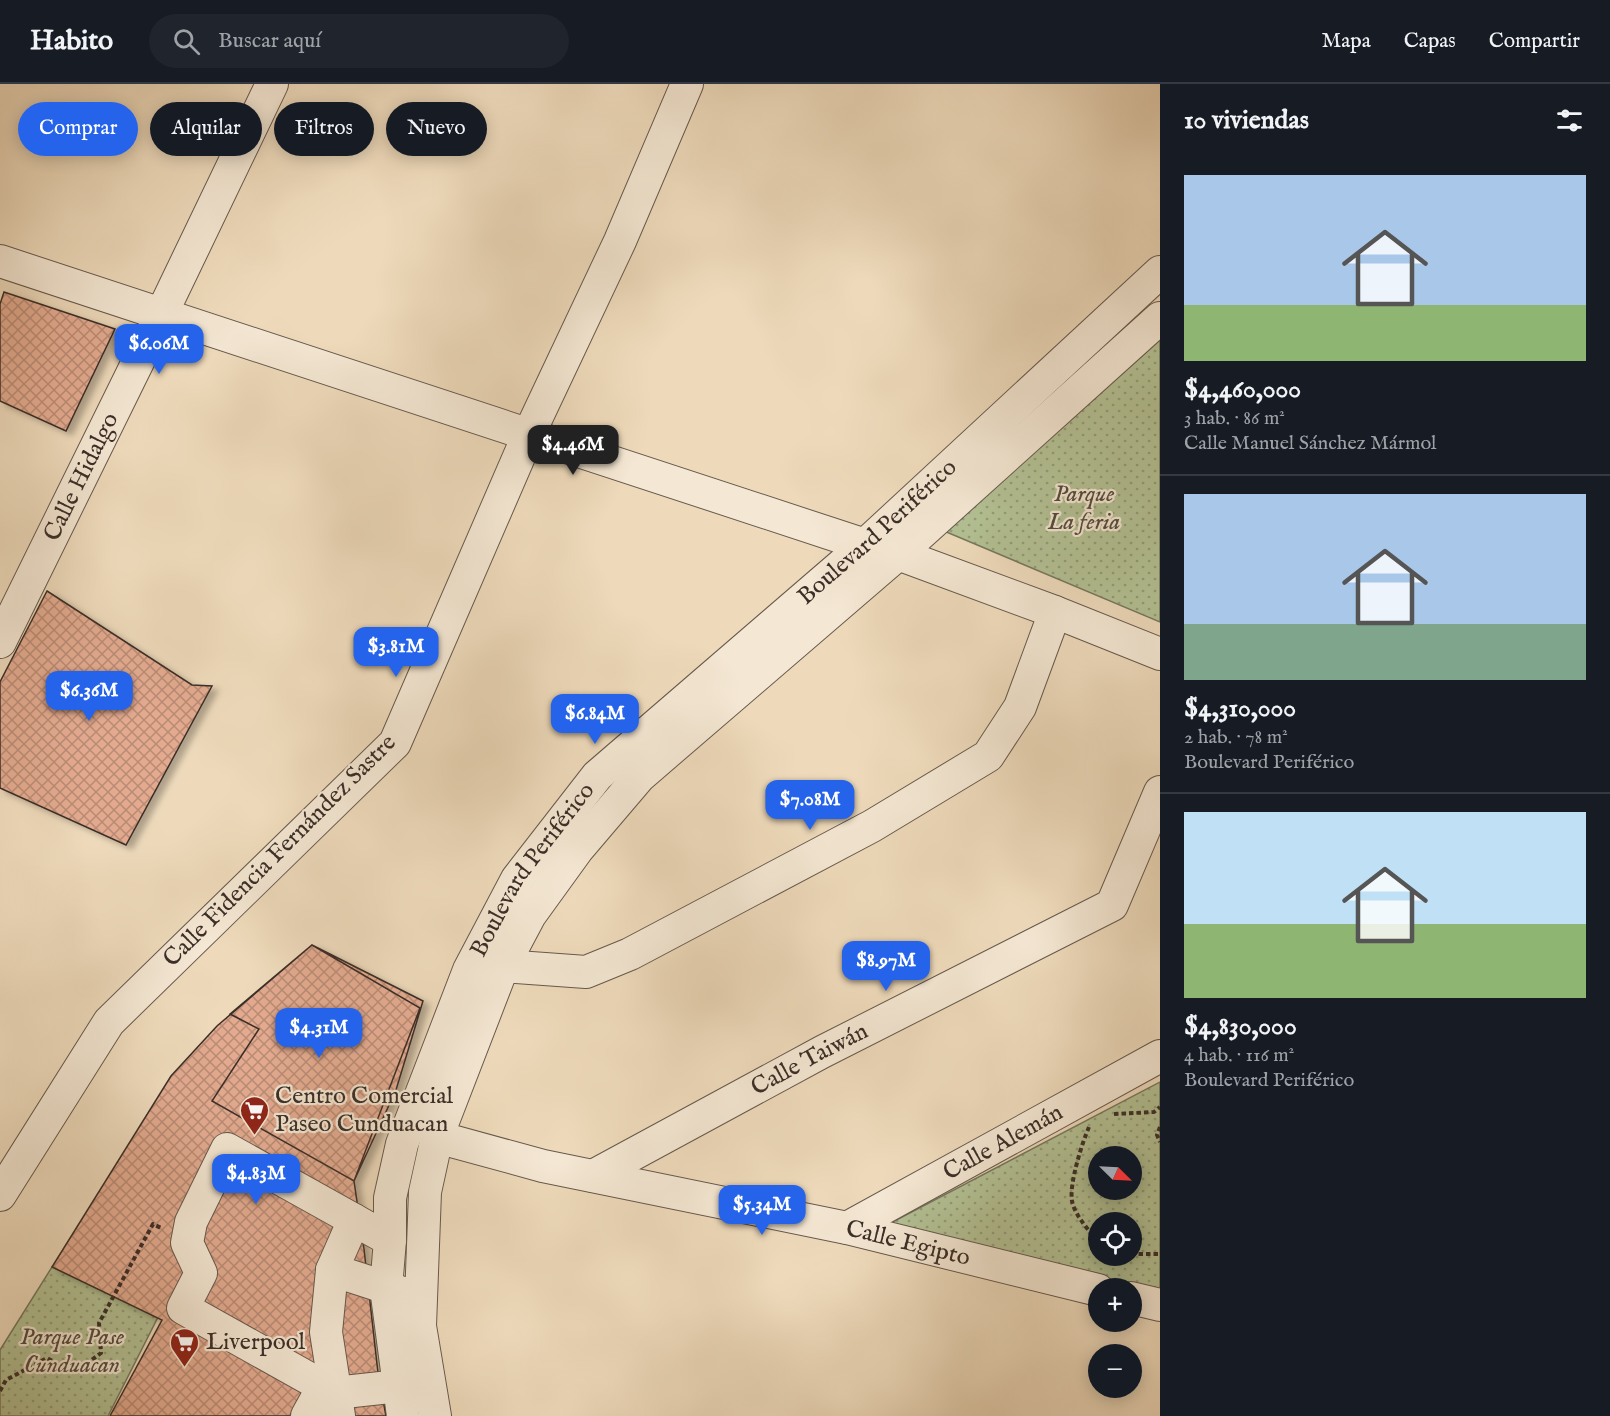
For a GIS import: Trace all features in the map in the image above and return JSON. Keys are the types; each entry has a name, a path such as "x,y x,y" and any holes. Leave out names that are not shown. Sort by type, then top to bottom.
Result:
{"street":[{"name":"Calle Hidalgo","path":"0,642 162,314 272,84"},
{"name":"Calle Fidencia Fernández Sastre","path":"0,1195 109,1022 395,743 528,435 620,241 687,84"},
{"path":"4,268 162,314 898,555 1055,612 1160,654"},
{"name":"Boulevard Periférico","path":"401,1401 386,1288 390,1240 390,1198 402,1144 469,970 517,879 597,776 865,546 1160,272"},
{"name":"Boulevard Periférico","path":"435,1416 420,1326 425,1192 437,1137 503,966 537,906 577,850 639,776 898,555 1160,318"},
{"path":"503,966 586,972 630,954 872,826 988,756 1020,707 1055,612"},
{"name":"Calle Taiwán","path":"593,1176 822,1052 1112,905 1160,792"},
{"name":"Calle Alemán","path":"847,1228 1160,1056"},
{"name":"Calle Egipto","path":"437,1137 543,1166 847,1228 1088,1288"},
{"path":"390,1240 227,1149 191,1222 187,1243 201,1273 183,1308 332,1399 401,1401"},
{"path":"332,1399 326,1332 332,1270 354,1220"},
{"path":"332,1270 421,1299"},
{"path":"1142,1301 1160,1305"},
{"path":"307,1416 332,1399"}],"path":[{"path":"1105,1115 1154,1112 1160,1107"},
{"path":"1088,1229 1072,1201 1079,1153 1089,1125"},
{"path":"1160,1127 1157,1135 1160,1142"},
{"path":"0,1391 6,1380 47,1358 74,1372 101,1353 99,1323 153,1224 187,1243"},
{"path":"1142,1254 1160,1254"}],"green space":[{"name":"Parque La feria","path":"1160,337 1160,622 944,531"},
{"path":"1160,1082 1160,1292 1142,1288 1142,1278 1099,1278 881,1228"},
{"name":"Parque Pase Cunduacan","path":"52,1267 158,1317 108,1416 0,1416 0,1350"}],"building":[{"path":"4,292 115,329 66,431 0,401 0,304"},
{"path":"47,591 192,685 212,686 126,845 0,788 0,682"},
{"name":"Centro Comercial Paseo Cunduacan","path":"312,945 423,1001 396,1090 354,1181 378,1373 386,1416 110,1416 162,1320 52,1267 171,1076 217,1026"},
{"path":"312,945 420,1008 354,1181 212,1101 259,1029 230,1014"}],"place":[{"name":"Centro Comercial Paseo Cunduacan","path":"254,1136"},
{"name":"Liverpool","path":"185,1368"}]}
